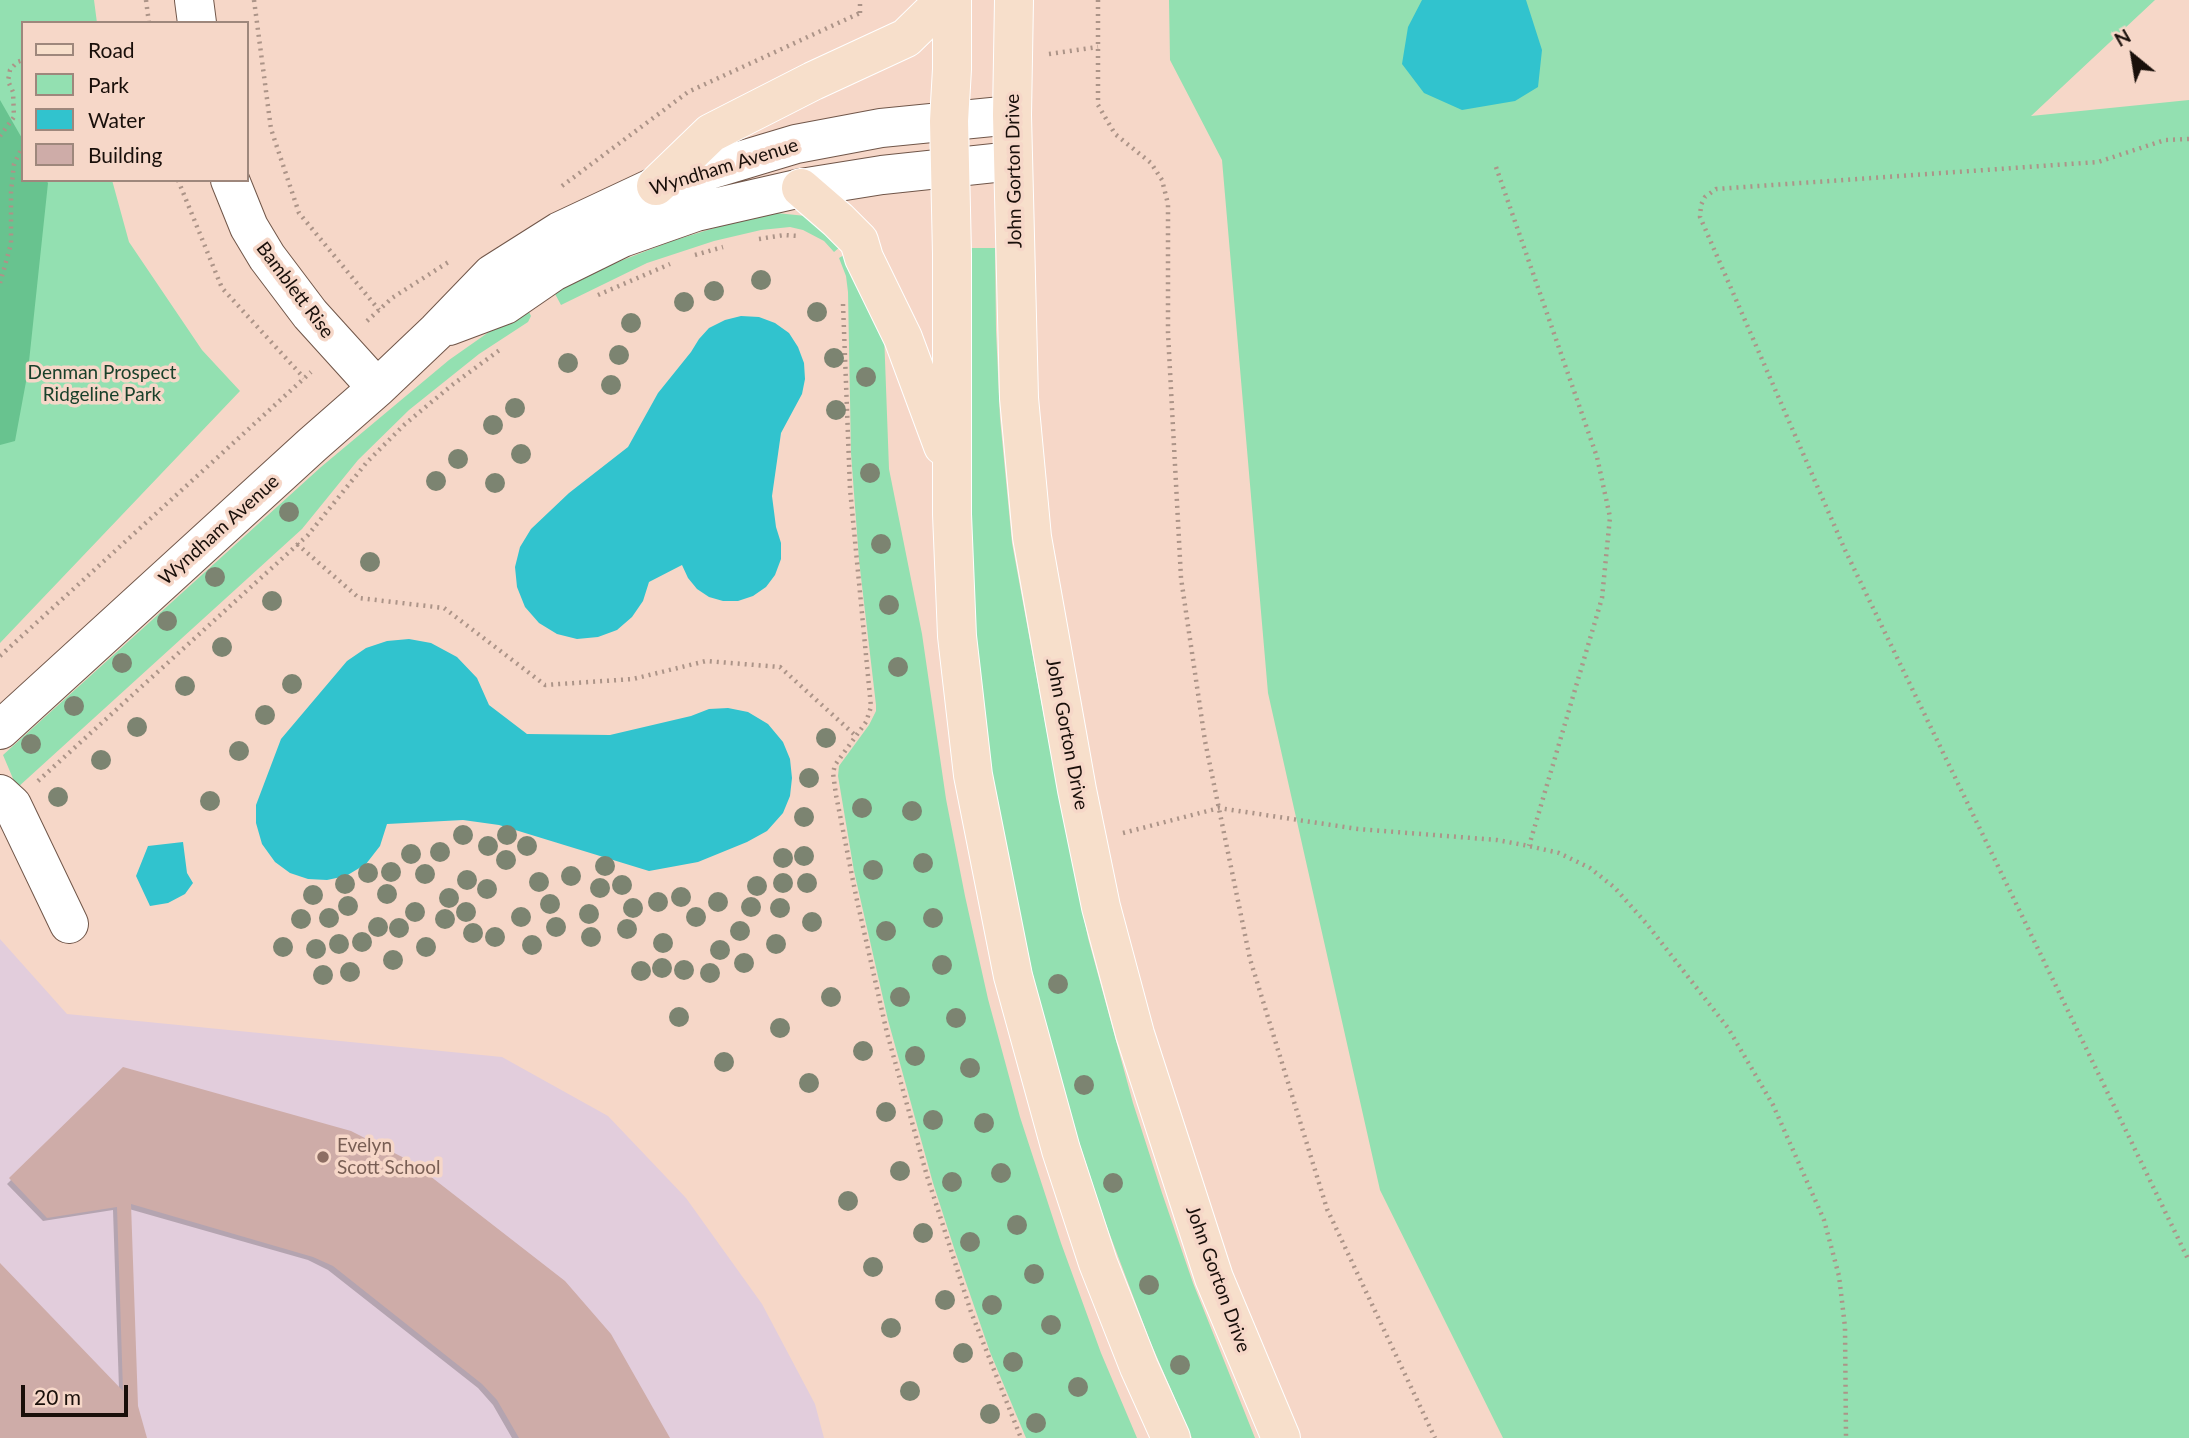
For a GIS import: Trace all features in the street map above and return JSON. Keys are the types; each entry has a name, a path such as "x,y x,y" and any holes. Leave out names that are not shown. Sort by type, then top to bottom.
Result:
{"main road":[{"path":"656,186 711,133 906,38 945,0"},
{"path":"952,0 948,121 952,254 952,471 957,636 973,775 1013,976 1061,1150 1098,1263 1139,1367 1171,1438"},
{"name":"John Gorton Drive","path":"1014,0 1012,115 1020,398 1032,537 1067,736 1101,908 1144,1060 1214,1278 1281,1438"},
{"path":"801,188 859,241 864,258 903,338 952,471"}],"street":[{"path":"194,0 197,21"},
{"name":"Wyndham Avenue","path":"0,730 377,388 492,274 560,231 656,186 796,144 881,128 1012,115"},
{"name":"Wyndham Avenue","path":"437,331 505,305 553,272 622,238 696,212 801,188 949,167 1013,161"},
{"name":"Bamblett Rise","path":"231,182 249,227 267,257 310,314 377,388"},
{"path":"6,800 69,924"}],"path":[{"path":"146,0 149,21"},
{"path":"254,0 271,129 299,213 379,310"},
{"path":"860,0 860,13"},
{"path":"1098,0 1098,105 1115,134 1151,163 1162,180 1168,204 1168,333 1181,578 1205,741 1250,959 1327,1209 1434,1438"},
{"path":"0,136 14,117 13,92 8,82 10,70 21,61"},
{"path":"2189,139 2165,140 2098,162 1716,189 1705,197 1700,218 1844,550 2189,1261"},
{"path":"0,283 11,244 11,192 14,164 21,150"},
{"path":"1496,167 1597,457 1610,517 1602,598 1529,846"},
{"path":"0,656 304,378 222,288 179,182"},
{"path":"756,240 784,235 806,239"},
{"path":"685,259 735,245"},
{"path":"590,299 678,261"},
{"path":"843,296 850,489 872,708 869,717 838,760 833,773 856,896 893,1058 944,1234 984,1349 1021,1438"},
{"path":"6,800 297,544 319,522 367,462 404,425 508,344"},
{"path":"297,544 359,598 444,608 545,685 633,679 706,662 780,667 856,736"},
{"path":"1088,842 1219,808 1358,829 1496,840 1559,853 1590,868 1615,888 1646,923 1728,1028 1773,1105 1824,1220 1839,1276 1845,1327 1846,1438"}],"shaded area":[{"name":"Evelyn Scott School","path":"0,939 67,1014 502,1057 608,1116 686,1198 762,1304 815,1404 824,1438 0,1438"}],"green space":[{"name":"Denman Prospect Ridgeline Park","path":"0,0 94,0 97,21 21,21 21,182 113,182 129,242 202,350 240,391 0,643"},
{"path":"1169,0 2155,0 2031,116 2189,100 2189,1438 1503,1438 1380,1190 1268,693 1222,160 1170,60"},
{"path":"0,100 21,137 21,182 48,183 28,371 15,441 0,445"},
{"path":"776,213 806,216 840,247 834,252 824,241 803,230 790,227 761,230 714,241 647,263 561,305 554,292 610,265 672,241"},
{"path":"970,248 995,248 1000,418 1012,543 1088,938 1133,1103 1162,1193 1193,1283 1255,1438 1192,1438 1150,1341 1104,1219 1071,1117 1034,980 996,803 977,669 970,556"},
{"path":"844,255 884,333 889,469 922,634 946,799 988,999 1020,1117 1061,1243 1101,1353 1137,1438 1026,1438 990,1352 955,1251 933,1183 888,1020 854,871 838,776 839,766 876,711 859,560 851,453 848,292 846,276 839,258"},
{"path":"527,308 531,316 528,322 479,354 409,410 358,460 302,529 17,788 3,755 321,467 449,360"}],"water":[{"path":"1422,0 1526,0 1542,50 1538,87 1515,101 1462,110 1424,93 1402,64 1408,27"},
{"path":"741,316 759,317 775,323 789,333 804,363 802,394 781,433 772,496 781,543 781,559 775,575 766,587 753,596 738,601 723,601 709,597 697,589 682,565 649,582 643,601 632,617 617,630 598,637 577,639 557,634 539,623 525,607 517,587 515,567 520,547 531,529 569,493 628,447 658,393 709,328"},
{"path":"409,639 431,643 457,657 477,678 489,705 527,734 610,735 691,716 709,709 728,708 748,712 768,724 783,742 790,759 790,796 783,813 767,831 747,842 698,862 649,871 499,825 463,820 387,824 380,846 366,864 346,876 327,880 308,879 290,873 275,862 262,844 256,823 256,805 281,739 347,661 366,648 387,641"},
{"path":"183,842 187,873 193,883 185,894 168,903 150,906 136,876 148,846"}],"building":[{"path":"123,1067 351,1131 412,1162 565,1281 611,1334 670,1438 519,1438 497,1400 482,1384 333,1266 313,1257 131,1204 138,1406 147,1438 0,1438 0,1263 123,1391 117,1207 47,1218 9,1178"}],"place":[{"name":"Evelyn Scott School","path":"323,1157"}]}
